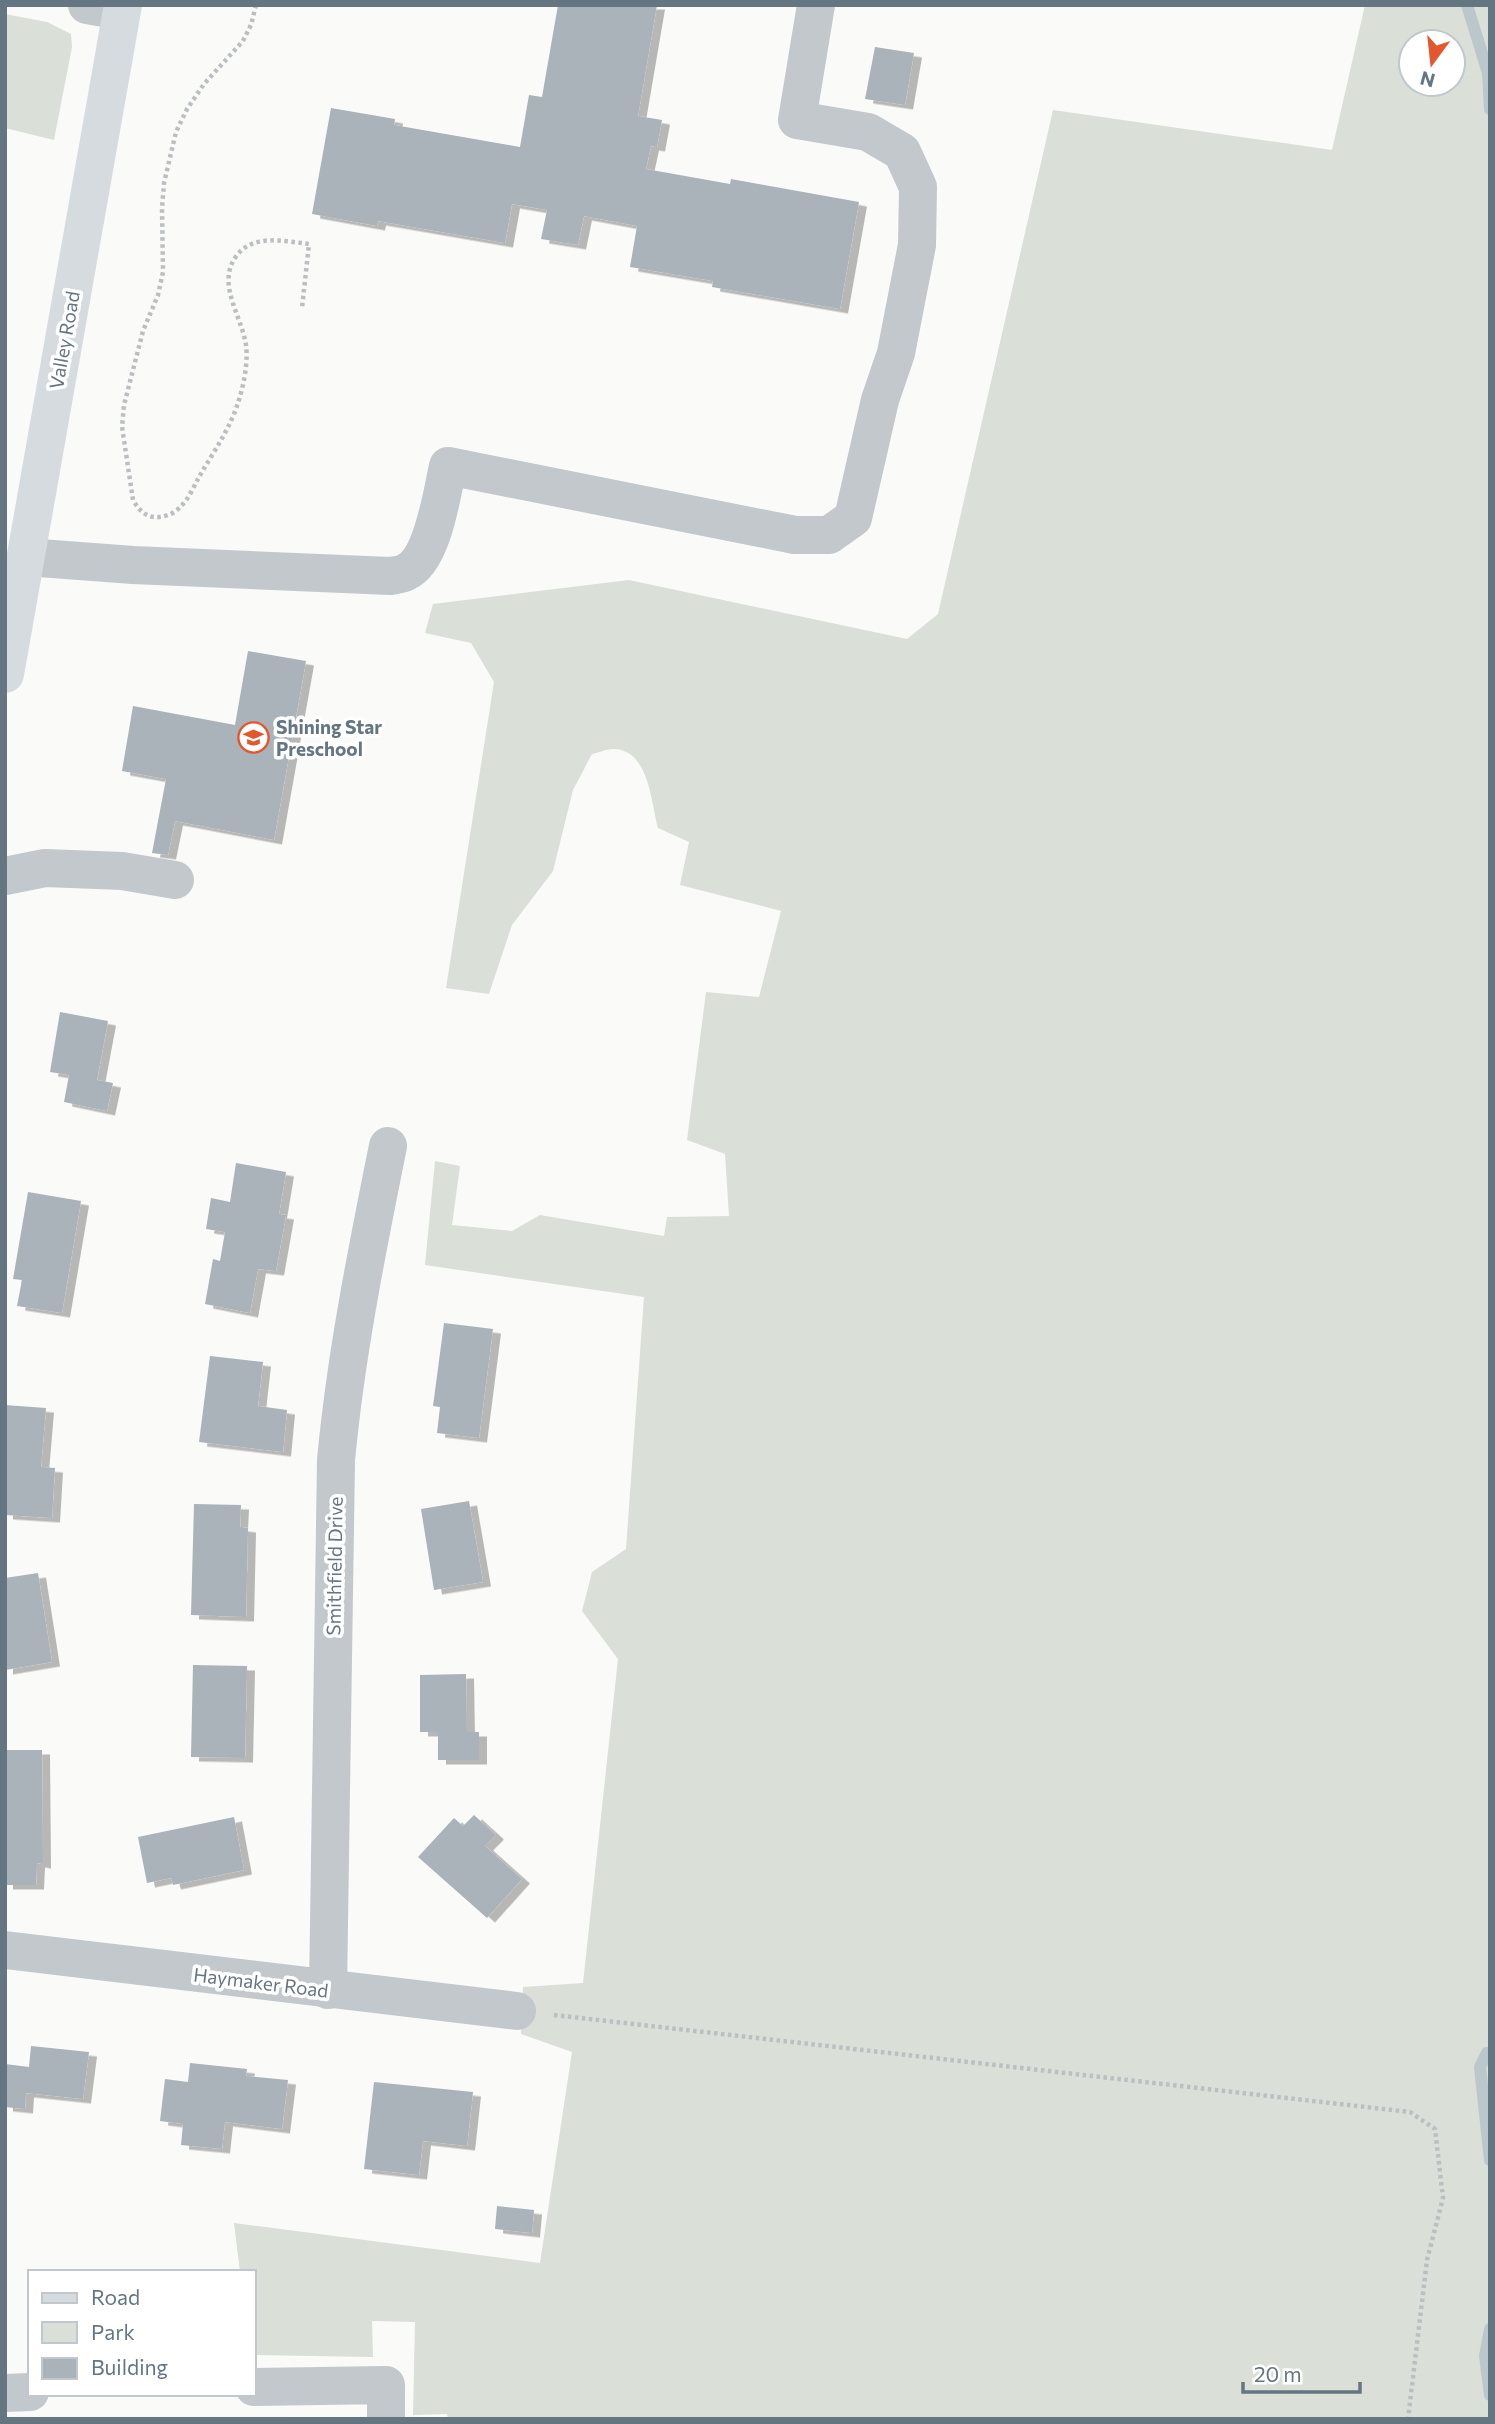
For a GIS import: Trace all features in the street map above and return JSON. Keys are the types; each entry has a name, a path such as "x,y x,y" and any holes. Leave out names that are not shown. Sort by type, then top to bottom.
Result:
{"main road":[{"name":"Valley Road","path":"5,674 17,580 110,7"}],"street":[{"path":"17,580 133,565 390,576 408,572 425,551 433,534 448,466 795,535 829,535 853,518 880,401 896,353 917,245 918,187 902,152 869,132 797,120 816,5"},
{"path":"5,876 45,869 122,871 175,880"},
{"name":"Smithfield Drive","path":"328,1990 336,1460 341,1408 388,1146"},
{"name":"Haymaker Road","path":"5,1950 517,2011"},
{"path":"256,2388 386,2385 386,2419"},
{"path":"5,2393 28,2392"},
{"path":"5,2402 12,2405 18,2419"}],"path":[{"path":"256,5 243,41 204,83 187,109 176,132 169,159 162,208 163,272 158,295 143,331 124,405 122,427 133,500 139,511 156,517 169,515 183,505 230,423 246,361 246,345 227,279 236,256 244,247 258,241 272,240 309,244 302,307"},
{"path":"517,2011 1410,2112 1435,2129 1443,2198 1427,2260 1408,2419"}],"green space":[{"path":"1365,5 1490,5 1490,2419 448,2419 447,2414 413,2415 415,2322 372,2321 373,2357 256,2355 256,2270 240,2270 234,2223 540,2263 572,2052 521,2034 523,1987 583,1983 618,1659 582,1611 592,1572 626,1549 644,1297 425,1265 435,1161 460,1166 452,1225 512,1231 540,1215 664,1236 667,1217 729,1216 725,1154 687,1140 706,992 759,997 781,911 680,885 689,842 658,828 646,779 634,758 625,751 608,750 592,754 573,790 553,871 512,925 489,994 446,988 494,682 471,643 425,633 433,604 629,580 907,639 938,614 1053,110 1332,150"},
{"path":"5,14 47,22 71,34 72,47 54,140 5,128"}],"building":[{"path":"558,5 657,5 638,116 662,120 657,147 651,146 646,169 730,184 731,179 859,202 840,309 712,287 713,281 630,267 637,226 584,216 578,245 541,239 547,210 512,204 505,243 378,221 377,226 312,214 331,108 395,119 394,125 520,147 529,95 542,97"},
{"path":"875,47 914,53 905,105 865,99"},
{"path":"248,651 306,661 274,840 175,821 168,855 152,853 166,779 122,771 133,706 235,725"},
{"path":"60,1012 108,1021 97,1080 113,1083 107,1111 64,1102 69,1075 50,1072"},
{"path":"236,1163 286,1172 279,1214 286,1215 276,1271 258,1269 250,1313 205,1304 213,1259 220,1261 225,1232 206,1229 211,1198 230,1202"},
{"path":"28,1192 81,1201 62,1313 17,1306 22,1280 13,1279"},
{"path":"444,1323 493,1329 479,1438 437,1433 440,1407 433,1406"},
{"path":"210,1356 263,1362 258,1406 287,1410 283,1452 199,1442"},
{"path":"5,1405 46,1408 41,1467 55,1468 52,1518 5,1515"},
{"path":"469,1501 483,1582 434,1590 421,1509"},
{"path":"194,1504 241,1505 240,1527 248,1528 246,1617 191,1615"},
{"path":"38,1573 52,1662 5,1670 5,1578"},
{"path":"193,1665 247,1666 245,1758 191,1757"},
{"path":"466,1674 467,1732 479,1732 479,1760 438,1760 438,1732 420,1732 420,1675"},
{"path":"5,1750 42,1750 43,1864 37,1863 36,1885 5,1885"},
{"path":"474,1815 496,1835 485,1846 522,1879 487,1918 418,1857 454,1818 463,1826"},
{"path":"234,1817 244,1870 173,1885 171,1878 147,1883 138,1837"},
{"path":"31,2046 89,2052 83,2099 26,2093 25,2109 5,2107 5,2064 29,2067"},
{"path":"190,2063 247,2069 246,2076 288,2080 282,2129 225,2122 222,2149 181,2145 183,2124 160,2121 165,2079 188,2082"},
{"path":"374,2082 473,2092 467,2146 423,2141 419,2175 364,2169"},
{"path":"497,2206 534,2210 532,2233 495,2229"}],"waterway":[{"path":"1467,5 1488,73 1490,109"},
{"path":"1490,2053 1487,2053 1480,2067 1490,2160"},
{"path":"1490,2329 1485,2356 1490,2395"}],"place":[{"name":"Shining Star Preschool","path":"253,737"}]}
